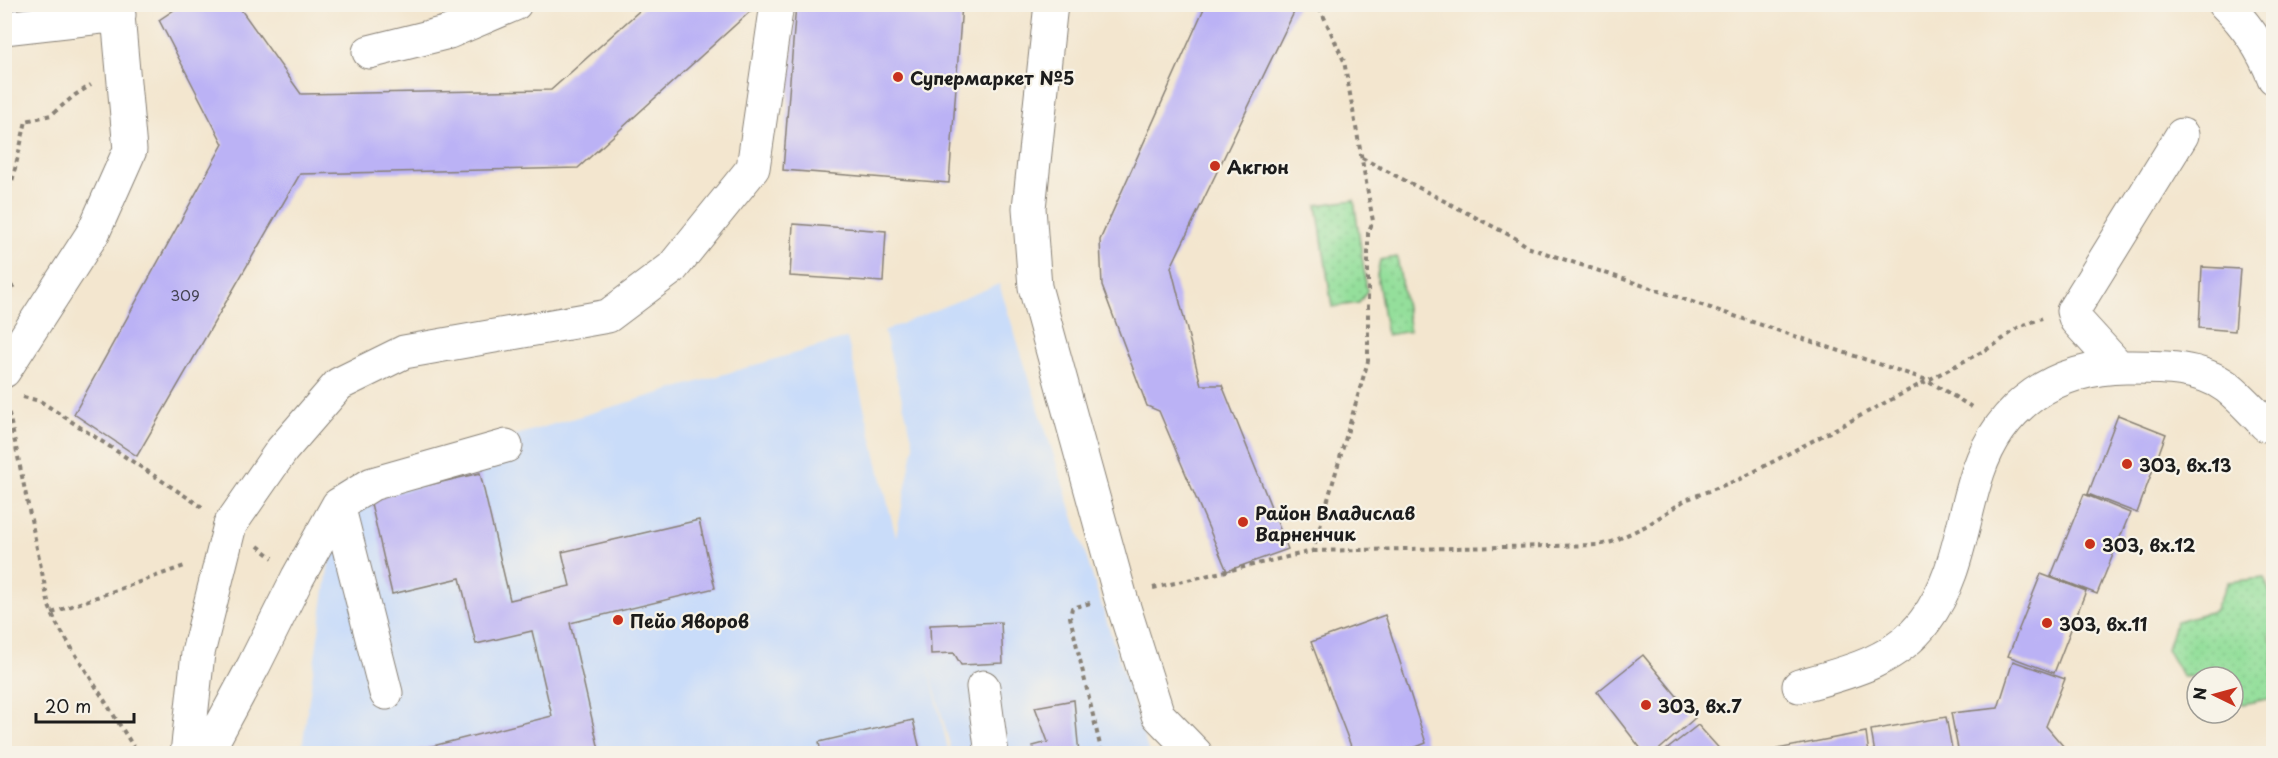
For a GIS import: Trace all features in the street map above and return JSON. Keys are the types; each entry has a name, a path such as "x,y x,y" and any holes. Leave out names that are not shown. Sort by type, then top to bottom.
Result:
{"street":[{"path":"369,52 449,32 515,4"},
{"path":"187,753 198,653 226,539 282,450 339,384 404,352 608,316 672,268 753,168 777,4"},
{"path":"1051,4 1029,207 1035,287 1120,595 1158,715 1196,753"},
{"path":"2225,4 2263,32 2269,65 2274,78"},
{"path":"4,28 118,10 130,150 93,233 9,383"},
{"path":"2119,367 2076,320 2073,311 2182,135"},
{"path":"1799,686 1856,670 1875,661 1896,650 1924,623 1940,598 1954,566 1978,472 1987,450 2002,424 2022,403 2045,386 2087,370 2158,367 2184,370 2205,376 2226,386 2271,428"},
{"path":"206,753 338,505 372,484 506,446"},
{"path":"338,505 386,693"},
{"path":"983,687 992,753"}],"path":[{"path":"1313,551 1368,361 1368,233 1373,221 1344,60 1318,4"},
{"path":"4,196 12,182 26,121 51,115 87,86 124,75"},
{"path":"1362,158 1530,248 1928,380 2002,424"},
{"path":"1102,753 1070,616 1072,608 1313,551 1598,545 1612,542 1648,525 1685,500 1740,479 1993,346 2019,327 2073,311"},
{"path":"9,383 40,401 226,539 298,577"},
{"path":"7,404 52,613 56,623 138,753"},
{"path":"52,613 226,539"}],"shaded area":[{"name":"Пейо Яворов","path":"999,284 1149,753 952,753 928,665 949,753 301,754 340,487 847,338 896,537 914,445 884,331"}],"green space":[{"path":"1354,200 1367,291 1359,303 1332,307 1317,205"},
{"path":"1397,257 1410,331 1387,335 1377,275 1380,260"},
{"path":"2264,578 2270,593 2274,615 2269,637 2273,644 2273,698 2245,704 2245,665 2185,665 2185,677 2183,677 2167,649 2176,621 2214,611 2228,582"}],"building":[{"path":"183,4 237,4 301,94 551,90 647,4 755,4 756,6 578,168 300,174 137,456 74,414 223,144 159,20"},
{"path":"796,4 962,4 949,183 783,170"},
{"path":"1206,4 1298,4 1171,267 1201,385 1222,385 1288,549 1227,571 1159,411 1147,406 1102,286 1100,240"},
{"path":"793,224 886,231 883,282 790,276"},
{"path":"2202,267 2240,269 2235,331 2199,328"},
{"name":"303, вх.13","path":"2118,415 2166,434 2137,513 2088,494"},
{"path":"480,473 510,600 570,586 562,552 699,520 715,588 570,623 600,754 401,754 552,716 532,631 476,644 460,578 392,594 370,499"},
{"name":"303, вх.12","path":"2084,494 2130,513 2097,594 2051,576"},
{"name":"303, вх.11","path":"2041,574 2086,591 2054,673 2008,656"},
{"path":"1385,615 1426,743 1399,754 1354,754 1311,642"},
{"path":"1001,622 1003,663 961,665 954,653 931,654 930,625"},
{"name":"303, вх.7","path":"1643,655 1695,718 1654,754 1645,754 1597,692"},
{"path":"2013,661 2065,679 2046,726 2070,754 1959,754 1951,713 1998,708"},
{"path":"1074,700 1079,754 1036,754 1033,746 1048,742 1035,707"},
{"path":"1946,717 1953,754 1875,754 1871,730"},
{"path":"913,720 921,754 821,754 819,742"},
{"path":"1698,725 1724,754 1661,754"},
{"path":"1866,732 1869,754 1778,754 1777,749"}],"place":[{"name":"Супермаркет №5","path":"898,77"},
{"name":"Акгюн","path":"1215,166"},
{"name":"303, вх.13","path":"2127,464"},
{"name":"Район Владислав Варненчик","path":"1243,522"},
{"name":"303, вх.12","path":"2090,544"},
{"name":"Пейо Яворов","path":"618,620"},
{"name":"303, вх.11","path":"2047,623"},
{"name":"303, вх.7","path":"1646,705"}]}
